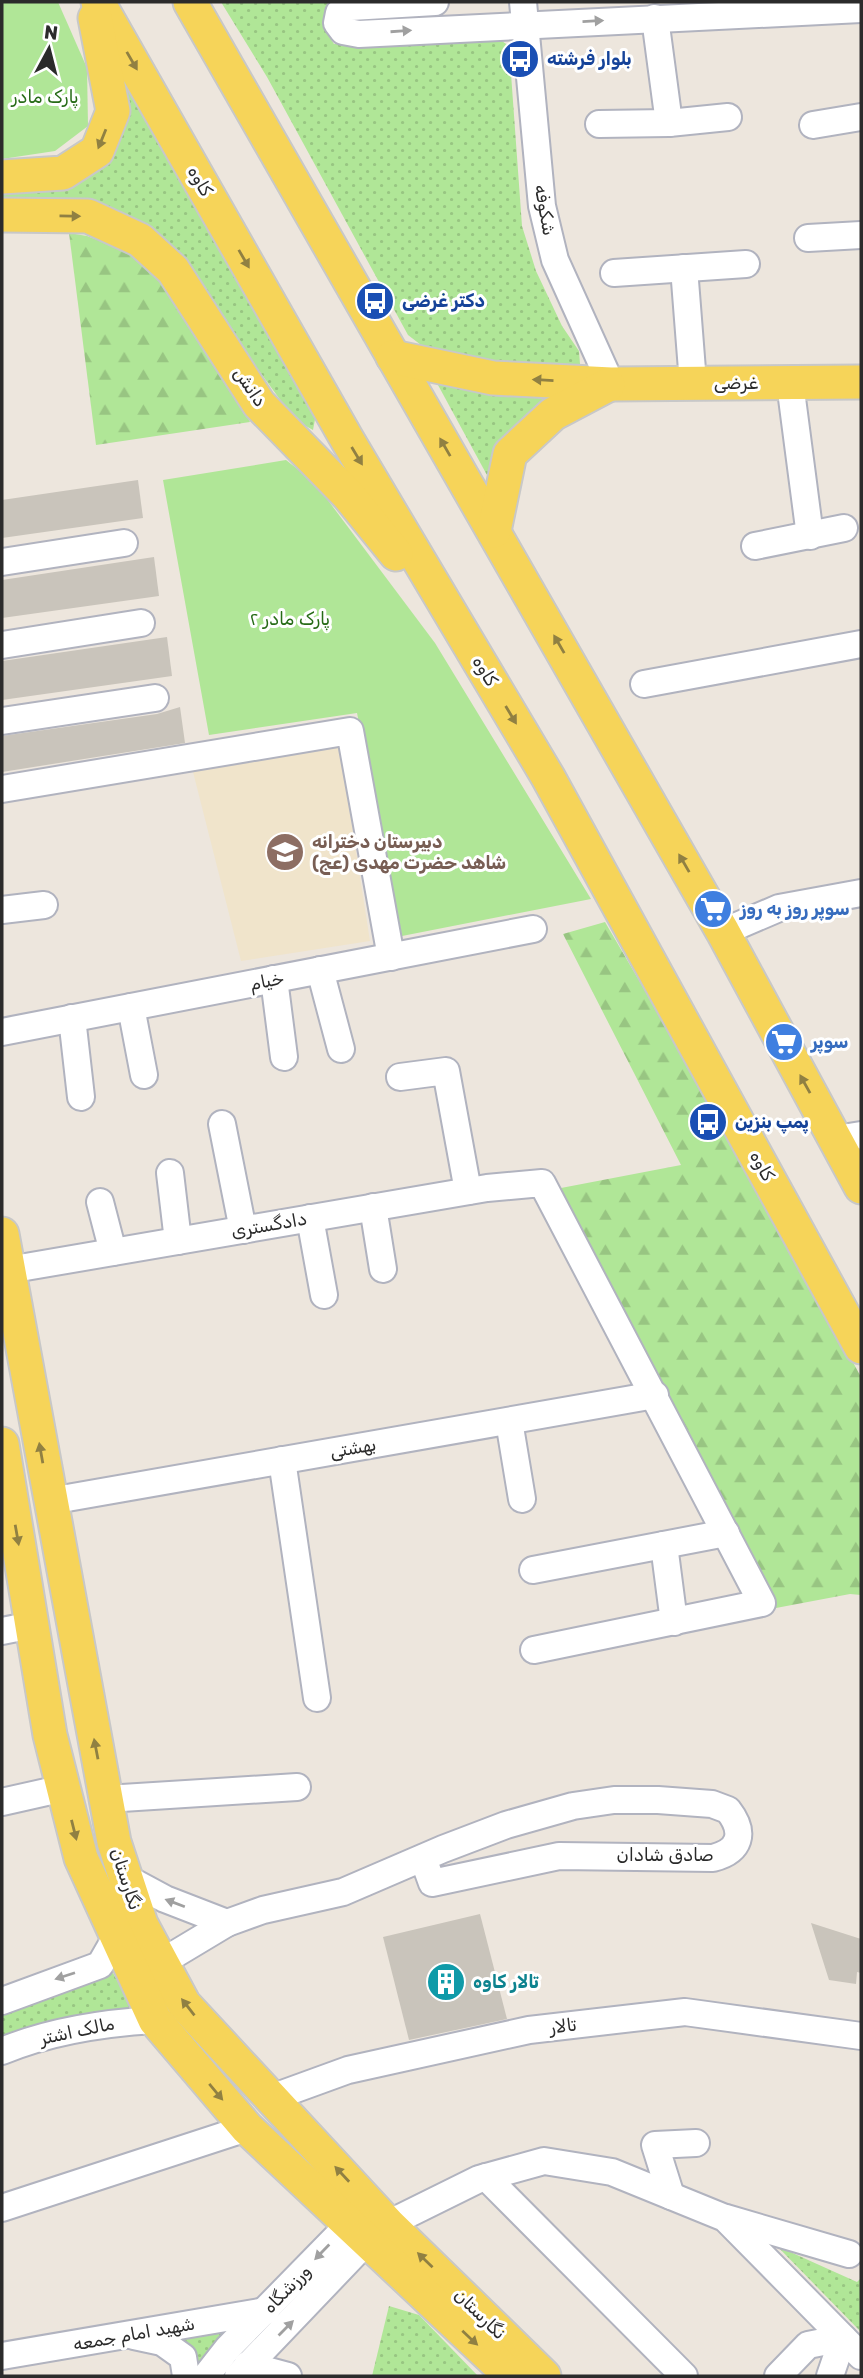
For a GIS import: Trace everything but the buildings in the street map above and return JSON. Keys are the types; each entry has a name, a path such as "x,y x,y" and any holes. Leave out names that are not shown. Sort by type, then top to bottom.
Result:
{"main road":[{"path":"2,177 63,173 97,151 113,111 91,2"},
{"name":"کاوه","path":"98,2 348,441 548,778 861,1346"},
{"path":"193,3 723,932 848,1137 861,1187"},
{"name":"دانش","path":"2,215 88,216 140,240 173,270 258,404 348,495 464,636"},
{"name":"غرضی","path":"393,357 493,378 611,384 861,382"},
{"path":"494,531 510,454 553,414 611,384"},
{"name":"نگارستان","path":"2,1234 114,1842 141,1924 184,2004 271,2098 368,2223 511,2376"},
{"name":"نگارستان","path":"2,1444 17,1628 46,1707 81,1858 115,1939 155,2020 247,2128 368,2223 544,2376"},
{"path":"46,1707 88,1702"}],"street":[{"path":"435,2 351,7 339,13 337,23 342,31 359,34 524,13 655,18 861,9"},
{"name":"شکوفه","path":"524,13 542,206 555,260 611,384"},
{"path":"655,18 669,123"},
{"path":"599,124 669,123 728,117"},
{"path":"813,125 861,117"},
{"path":"808,238 861,235"},
{"path":"614,273 747,264"},
{"path":"684,268 694,383"},
{"path":"790,383 810,536"},
{"path":"755,546 844,528"},
{"path":"2,562 124,543"},
{"path":"2,645 141,623"},
{"path":"644,684 861,644"},
{"path":"2,721 155,698"},
{"path":"2,789 350,731 391,957"},
{"path":"723,932 779,908 861,893"},
{"path":"2,910 44,905"},
{"name":"خیام","path":"2,1032 533,929"},
{"path":"320,970 341,1049"},
{"path":"274,979 284,1057"},
{"path":"131,1007 144,1075"},
{"path":"72,1018 81,1097"},
{"path":"400,1077 446,1071 468,1191"},
{"path":"222,1124 243,1230"},
{"path":"170,1173 178,1241"},
{"name":"دادگستری","path":"8,1270 468,1191 530,1182 542,1183 655,1395"},
{"path":"100,1202 113,1252"},
{"path":"373,1207 383,1269"},
{"path":"310,1218 324,1295"},
{"path":"534,1650 762,1603 655,1395"},
{"name":"بهشتی","path":"50,1501 655,1395"},
{"path":"509,1421 522,1499"},
{"path":"282,1460 317,1698"},
{"path":"533,1570 726,1533"},
{"path":"664,1545 674,1622"},
{"path":"106,1799 297,1787"},
{"path":"2,1802 64,1788"},
{"name":"صادق شادان","path":"162,1962 227,1923 263,1910 343,1892 423,1858 506,1825 573,1806 614,1800 712,1804 728,1810 738,1830 737,1844 729,1854 713,1858 559,1856 432,1883 423,1858"},
{"path":"126,1878 165,1899 227,1923"},
{"path":"2,2001 100,1965 115,1939"},
{"name":"تالار","path":"271,2098 348,2070 529,2031 685,2012 861,2036"},
{"name":"مالک اشتر","path":"2,2051 22,2043 108,2023 155,2020"},
{"path":"2,2208 247,2128"},
{"path":"671,2196 656,2145 696,2143"},
{"path":"368,2223 486,2177 544,2161 612,2172 725,2217 849,2254"},
{"path":"486,2177 684,2376"},
{"path":"725,2217 852,2347"},
{"name":"ورزشگاه","path":"206,2376 228,2348 266,2311 368,2223"},
{"name":"ورزشگاه","path":"242,2371 285,2331 368,2223"},
{"name":"شهید امام جمعه","path":"2,2356 266,2311"},
{"path":"129,2335 162,2342 183,2357 186,2376"},
{"path":"778,2376 808,2345 852,2347"},
{"path":"830,2376 852,2347"},
{"path":"242,2371 288,2376"}],"shaded area":[{"name":"دبیرستان دخترانه شاهد حضرت مهدی (عج)","path":"338,737 370,941 241,961 191,764"}],"green space":[{"name":"پارک مادر","path":"2,2 58,2 87,68 88,126 55,151 2,159"},
{"path":"221,2 334,2 330,5 327,33 334,44 499,39 509,46 522,226 536,271 562,326 579,351 580,364 569,373 434,355 408,335 267,77"},
{"path":"116,60 316,414 313,430 295,420 227,327 152,237 2,203 2,191 94,172"},
{"path":"69,233 87,236 119,248 155,270 214,350 250,422 96,445"},
{"path":"432,374 579,392 494,488"},
{"name":"پارک مادر ۲","path":"286,460 315,483 435,643 591,899 402,936 357,713 209,735 163,480"},
{"path":"605,922 725,1128 861,1377 861,1595 850,1594 776,1608 559,1199 561,1188 681,1165 563,934"},
{"path":"113,1973 135,2013 2,2042 2,2012 59,1988"},
{"path":"777,2246 857,2282 861,2278 861,2332"},
{"path":"389,2306 419,2315 478,2376 372,2376"},
{"path":"242,2324 196,2376 168,2337"}],"place":[{"name":"بلوار فرشته","path":"520,59"},
{"name":"دکتر غرضی","path":"375,301"},
{"name":"دبیرستان دخترانه شاهد حضرت مهدی (عج)","path":"285,852"},
{"name":"سوپر روز به روز","path":"713,909"},
{"name":"سوپر","path":"784,1042"},
{"name":"پمپ بنزین","path":"708,1122"},
{"name":"تالار کاوه","path":"446,1982"}]}
